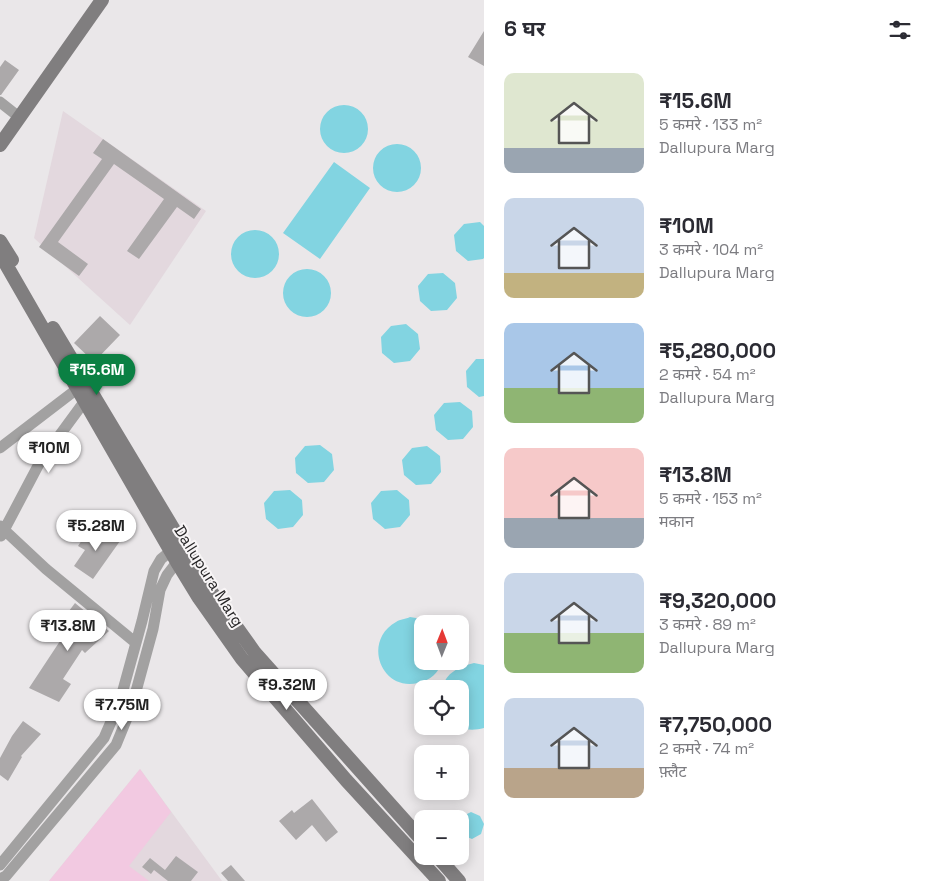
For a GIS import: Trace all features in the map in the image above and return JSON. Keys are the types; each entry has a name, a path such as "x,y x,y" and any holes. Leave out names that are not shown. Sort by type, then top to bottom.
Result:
{"main road":[{"path":"0,144 102,0"},
{"name":"Dallupura Marg","path":"0,241 180,552 199,598 242,660 346,780 438,881"},
{"name":"Dallupura Marg","path":"0,254 84,402 180,552 255,653 414,831"},
{"path":"445,865 459,881"}],"street":[{"path":"0,102 19,117"},
{"path":"0,448 77,389"},
{"path":"84,402 40,462 1,531 136,644"},
{"path":"0,865 104,738 120,701 154,571 161,559 180,552"},
{"path":"0,879 6,876 116,745 132,706 153,629 160,590 180,552"}],"shaded area":[{"path":"63,111 206,211 130,325 34,238"},
{"path":"140,769 222,881 49,881"},
{"path":"140,769 171,812 129,866 149,881 49,881"}],"water":[{"path":"339,105 349,105 361,112 368,124 368,134 361,146 349,153 339,153 331,149 324,142 320,134 320,124 324,116 331,109"},
{"path":"392,144 402,144 411,148 417,154 421,168 417,182 411,188 402,192 392,192 383,188 377,182 373,173 373,163 377,154 383,148"},
{"path":"334,162 370,188 320,259 283,233"},
{"path":"480,222 484,226 484,258 468,261 456,251 454,235 464,224"},
{"path":"250,230 260,230 272,237 279,249 279,259 272,271 260,278 250,278 242,274 235,267 231,259 231,249 235,241 242,234"},
{"path":"302,269 312,269 324,276 331,288 331,298 324,310 312,317 302,317 294,313 287,306 283,298 283,288 287,280 294,273"},
{"path":"443,273 455,283 457,298 447,310 431,311 420,301 418,286 428,274"},
{"path":"406,324 418,334 420,349 410,361 394,363 382,353 381,337 391,326"},
{"path":"476,359 484,359 484,396 479,397 467,387 466,371"},
{"path":"460,402 472,411 473,427 463,439 448,440 436,430 434,415 444,403"},
{"path":"320,445 332,454 334,470 324,482 308,483 296,473 295,458 305,446"},
{"path":"427,446 440,456 441,472 431,484 416,485 404,475 402,460 412,448"},
{"path":"290,490 302,500 303,515 293,527 278,529 266,519 264,503 274,491"},
{"path":"397,490 409,500 410,515 400,527 385,529 373,519 371,503 381,491"},
{"path":"414,618 414,670 438,670 426,680 414,680 414,683 405,684 394,680 386,673 380,663 378,652 380,641 386,630 398,621"},
{"path":"474,663 484,665 484,728 471,730 469,730 469,680 446,680 456,670 469,670 469,664"},
{"path":"469,813 480,816 484,824 481,834 472,839 469,838"}],"building":[{"path":"484,31 484,66 468,57"},
{"path":"5,60 19,70 0,95 0,67"},
{"path":"103,139 201,209 194,219 177,207 139,259 127,251 164,199 114,164 58,242 88,264 79,276 39,247 102,159 93,153"},
{"path":"100,316 120,335 94,362 74,343"},
{"path":"100,527 120,541 93,579 74,566 85,550 78,546 88,531 94,536"},
{"path":"75,603 109,631 85,653 82,650 63,679 71,684 59,702 29,688 62,638 54,631"},
{"path":"23,721 41,734 21,756 8,781 0,775 0,758"},
{"path":"312,799 338,832 326,842 312,825 296,840 279,821 292,810 294,813"},
{"path":"176,856 198,872 191,881 168,881 154,870 151,874 142,867 150,858 165,870"},
{"path":"231,865 245,881 228,881 221,873"}]}
